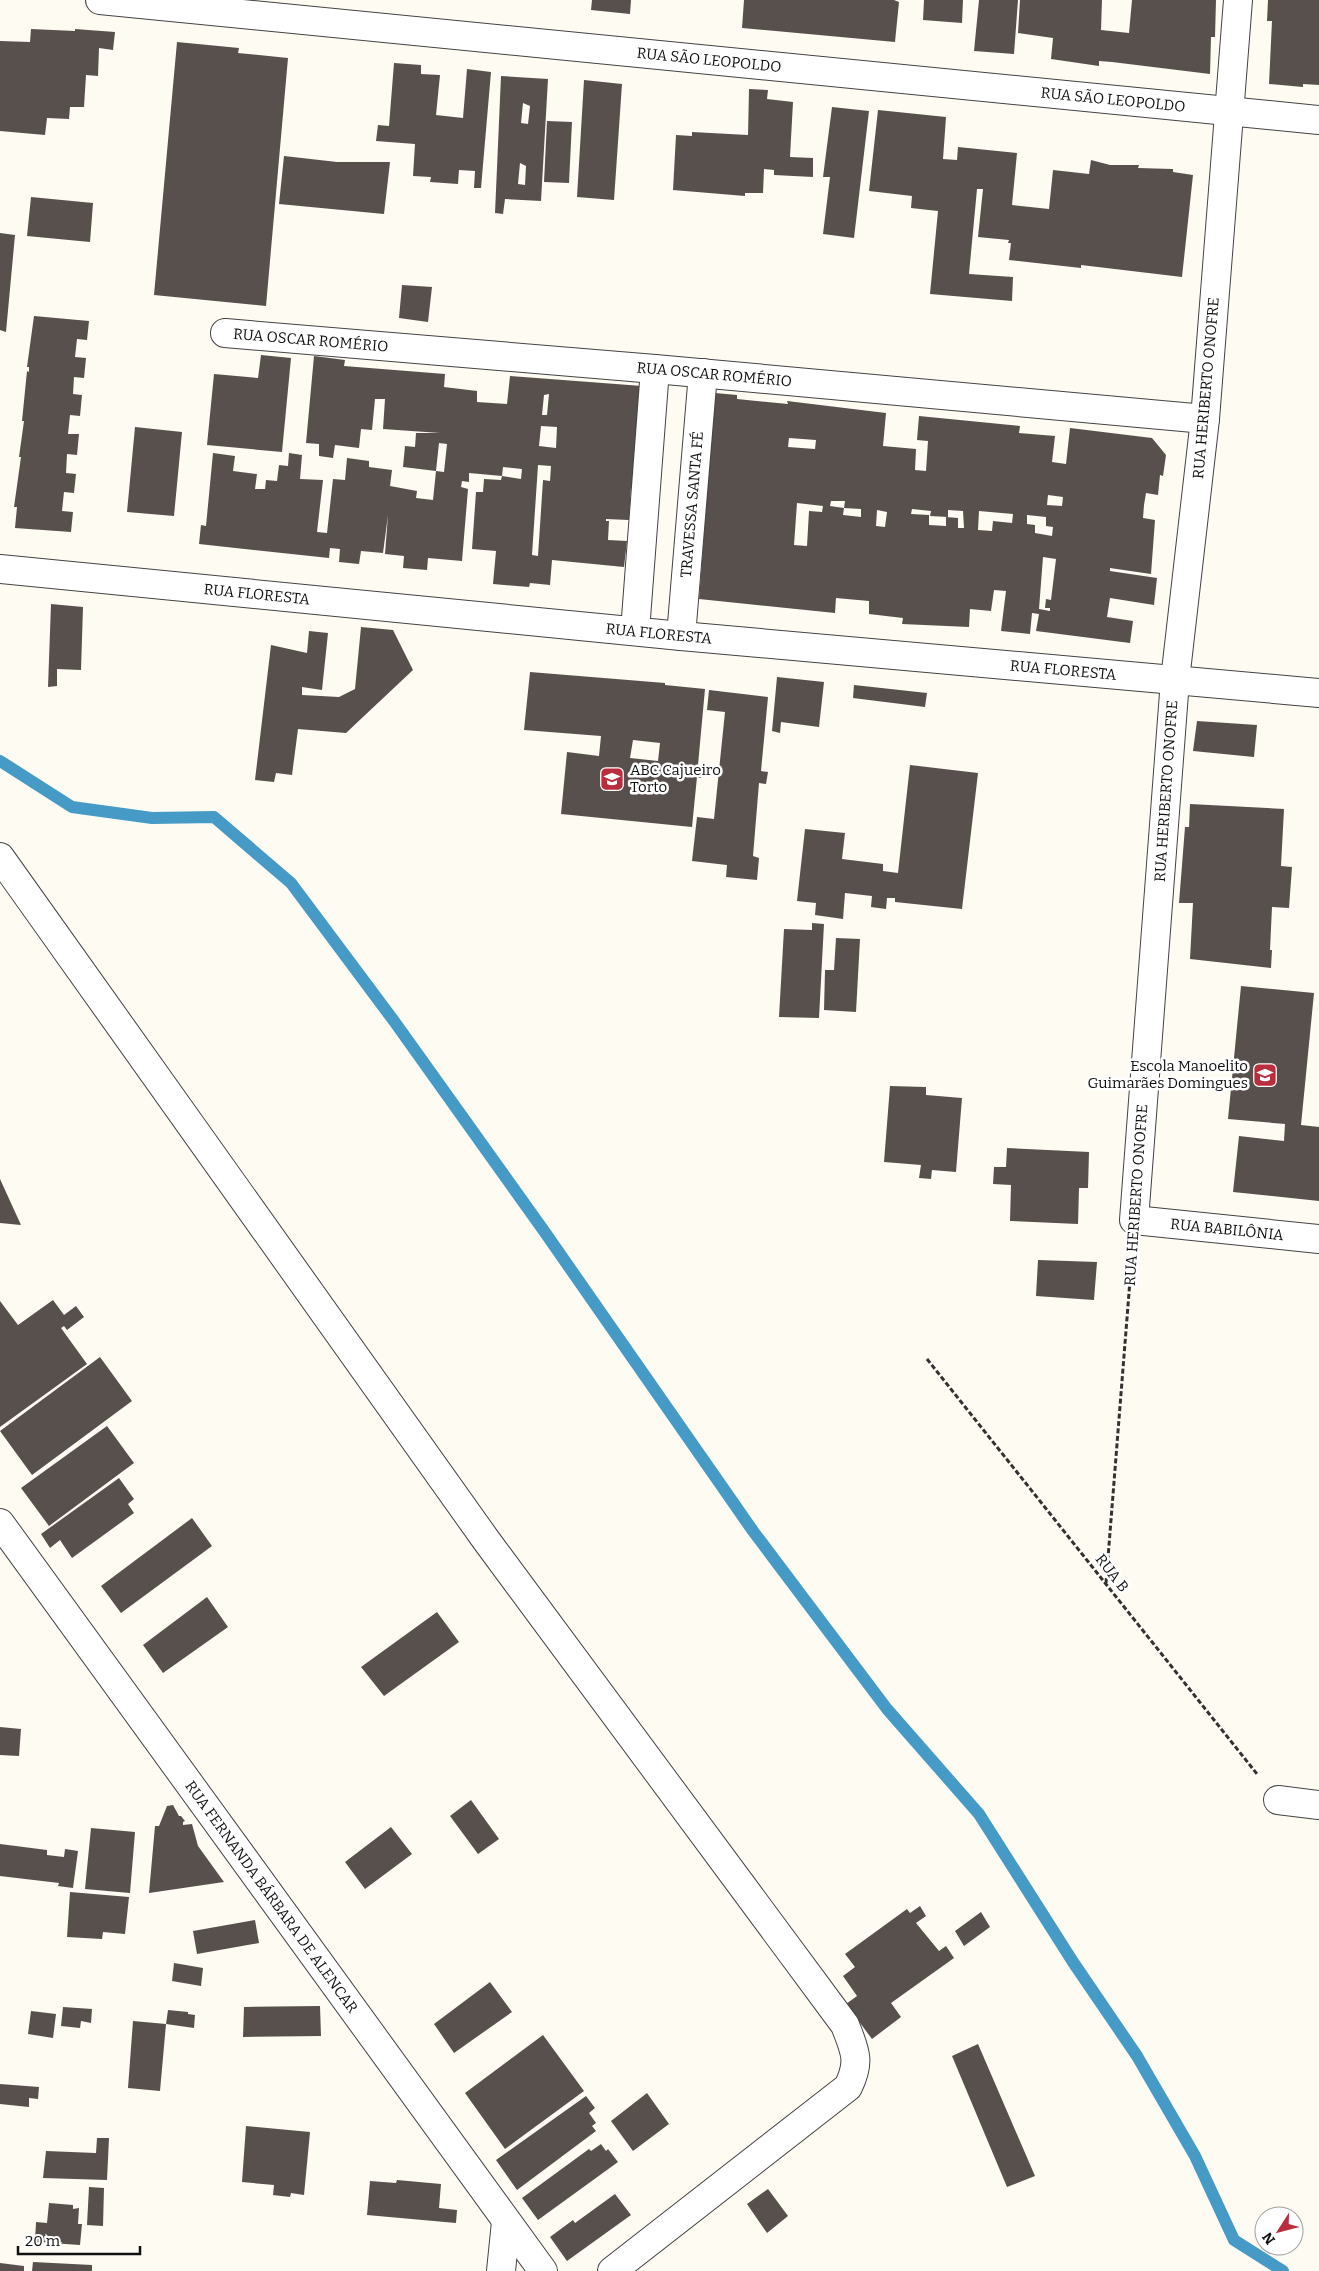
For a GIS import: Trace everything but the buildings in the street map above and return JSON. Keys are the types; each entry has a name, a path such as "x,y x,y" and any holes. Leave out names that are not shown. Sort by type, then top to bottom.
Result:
{"street":[{"name":"RUA SÃO LEOPOLDO","path":"100,0 1319,120"},
{"name":"RUA HERIBERTO ONOFRE","path":"1134,1220 1175,680 1205,419 1231,111 1238,0"},
{"name":"RUA OSCAR ROMÉRIO","path":"225,333 703,373 1205,419"},
{"path":"635,631 655,369"},
{"name":"TRAVESSA SANTA FÉ","path":"681,636 703,373"},
{"name":"RUA FLORESTA","path":"0,568 681,636 1319,693"},
{"path":"0,857 486,1540 845,2025 856,2051 856,2070 848,2087 612,2271"},
{"name":"RUA BABILÔNIA","path":"1134,1220 1319,1239"},
{"name":"RUA FERNANDA BÁRBARA DE ALENCAR","path":"0,1523 543,2271"},
{"path":"1278,1800 1319,1805"},
{"path":"501,2271 506,2222"}],"path":[{"name":"RUA HERIBERTO ONOFRE","path":"1106,1583 1134,1220"},
{"name":"RUA B","path":"927,1359 1278,1800"}],"waterway":[{"path":"0,761 72,807 152,818 214,817 291,883 394,1021 544,1231 753,1531 887,1709 979,1814 1073,1962 1137,2056 1195,2156 1234,2240 1283,2271"}],"place":[{"name":"ABC Cajueiro Torto","path":"612,779"},
{"name":"Escola Manoelito Guimarães Domingues","path":"1265,1075"}]}
